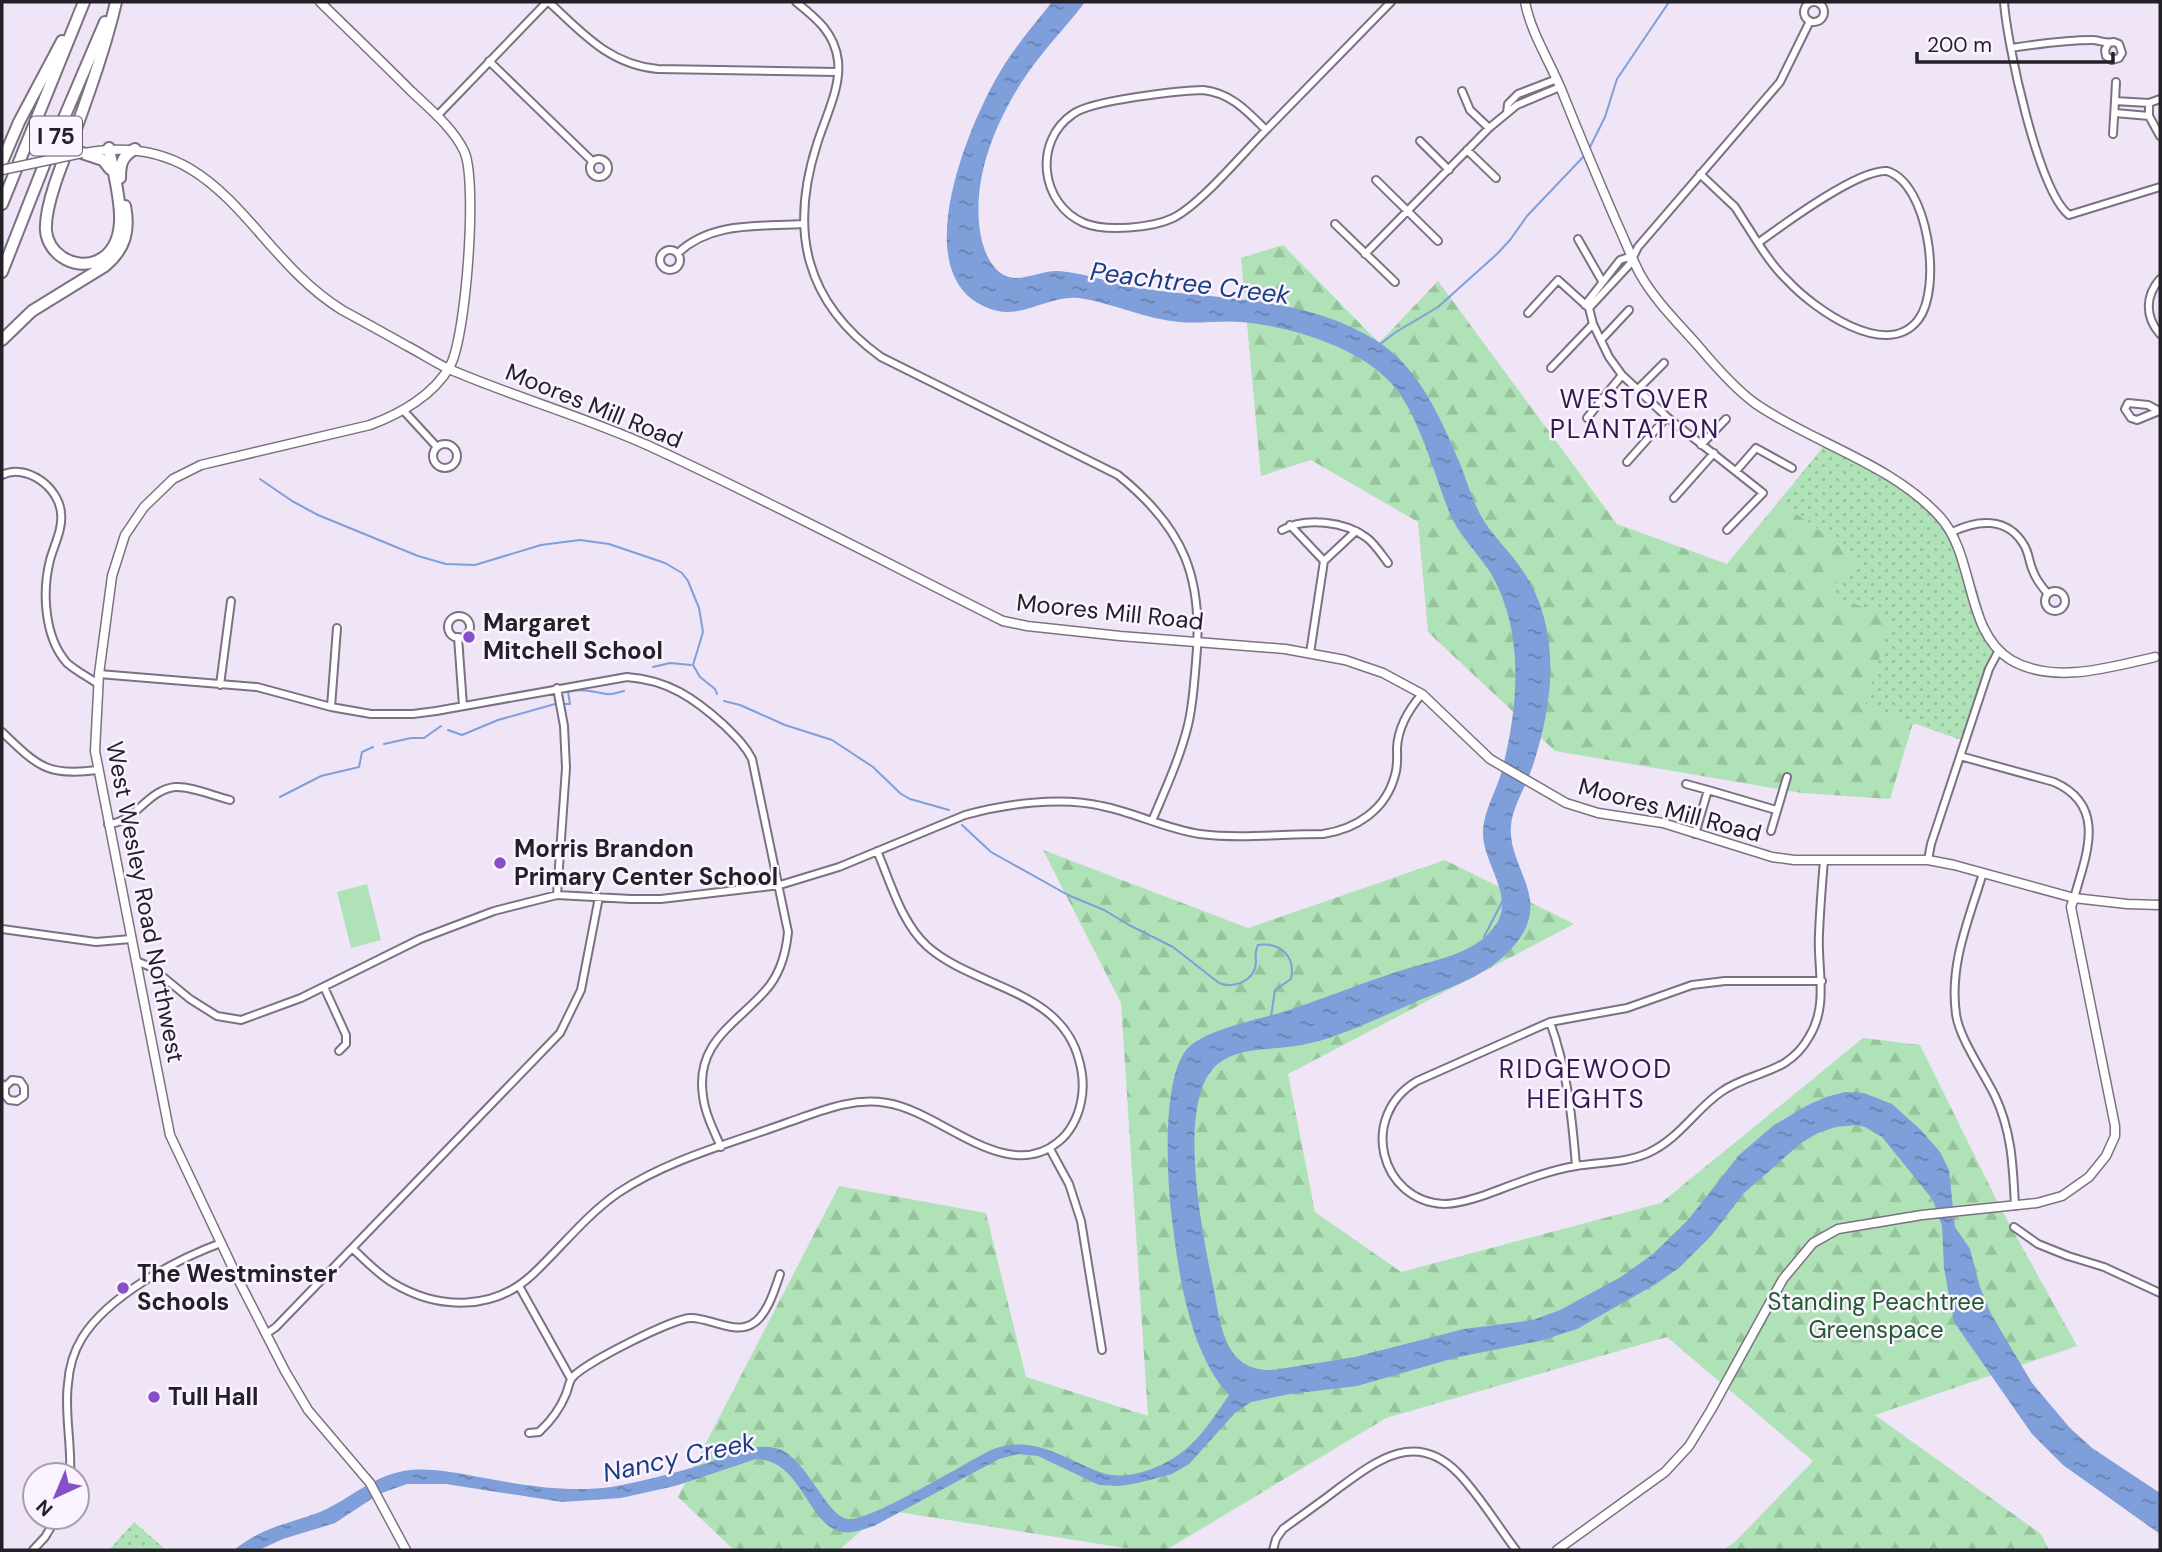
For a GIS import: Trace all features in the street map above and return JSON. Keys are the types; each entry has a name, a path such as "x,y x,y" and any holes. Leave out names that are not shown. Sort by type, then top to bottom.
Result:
{"highway":[{"path":"2,162 19,122 84,2"},
{"name":"I 75","path":"2,204 84,2"},
{"path":"115,2 104,45 57,179 46,221 48,240 62,257 75,263 95,262 107,254 117,242 121,215 117,177 123,157 135,149"},
{"name":"I 75","path":"2,272 46,160 115,2"},
{"path":"2,340 32,311 105,266 115,257 124,242 128,228 111,148"},
{"path":"82,153 103,160 117,177"}],"street":[{"path":"320,2 437,116 464,151 471,184 461,326 457,350 449,369"},
{"path":"437,116 548,2 600,49 637,66 658,69 838,72"},
{"path":"796,2 819,20 828,31 838,59 838,72 808,176 803,224 809,259 822,291 841,321 867,347 897,367 1109,470 1151,504 1173,533 1190,568 1198,603 1198,642 1188,726 1152,821"},
{"path":"1266,130 1236,101 1210,90 1094,104 1073,114 1055,132 1047,154 1047,179 1060,205 1071,216 1084,223 1108,228 1156,224 1174,218 1190,207 1266,130 1391,2"},
{"path":"1525,2 1532,27 1640,275 1668,311 1744,395 1781,419 1900,484 1932,508 1952,532 1964,558 1982,625 1999,650 2024,666 2061,673 2106,668 2155,657"},
{"path":"2004,2 2011,48 2032,138 2052,194 2060,208 2069,215 2160,187"},
{"path":"1807,3 1817,3 1823,10 1822,18 1815,22 1810,21 1804,14 1807,3"},
{"path":"1587,307 1629,265 1632,256 1780,82 1810,21"},
{"path":"2011,48 2084,40 2108,44"},
{"path":"489,61 592,161"},
{"path":"2113,134 2116,82"},
{"path":"1507,113 1508,104 1518,93 1558,83"},
{"path":"1365,254 1489,128 1517,105 1558,83"},
{"path":"1462,91 1470,110 1489,128"},
{"path":"2115,101 2149,103 2160,99"},
{"path":"2149,103 2149,116 2160,136"},
{"path":"2115,113 2149,116"},
{"path":"1420,141 1449,170"},
{"name":"Moores Mill Road","path":"2,170 111,148 157,153 181,163 234,205 326,299 449,369 645,444 1003,621 1027,626 1310,653 1345,660 1383,673 1422,694 1490,759 1534,786 1581,809 1663,823 1772,857 1794,860 1928,860 2074,898 2160,905"},
{"path":"1467,150 1496,178"},
{"path":"1700,174 1735,206 1758,243 1776,268 1800,293 1828,314 1877,335 1896,335 1912,326 1924,311 1931,274 1928,238 1908,187 1902,178 1893,173 1881,171 1868,174 1802,212 1758,243"},
{"path":"1376,180 1438,241"},
{"path":"678,253 696,238 715,231 803,224"},
{"path":"1335,224 1395,282"},
{"path":"1578,239 1602,281"},
{"path":"1587,307 1602,281 1620,260 1632,256"},
{"path":"2160,279 2151,291 2148,306 2151,320 2160,334"},
{"path":"1528,313 1558,281 1587,307 1601,340 1622,375 1667,417 1763,493 1727,530"},
{"path":"1601,340 1629,310"},
{"path":"1551,368 1593,324"},
{"path":"1638,389 1664,363"},
{"name":"West Wesley Road Northwest","path":"406,1550 359,1469 308,1410 266,1334 170,1135 97,770 94,733 107,603 118,552 135,519 164,486 201,465 370,425 403,410 431,389 449,369"},
{"path":"1587,418 1622,375"},
{"path":"2128,403 2148,405 2160,411 2137,420 2131,418 2126,410 2128,403"},
{"path":"403,410 437,447"},
{"path":"1628,461 1667,417"},
{"path":"1701,445 1726,419"},
{"path":"1735,471 1756,448 1792,468"},
{"path":"1674,498 1714,453"},
{"path":"2,475 14,471 32,476 41,481 57,499 61,514 59,533 49,563 45,590 46,610 65,660 99,684"},
{"path":"1952,532 1968,524 1982,522 1996,523 2010,530 2024,544 2034,576 2048,594"},
{"path":"1282,530 1290,525 1305,523 1332,524 1356,531 1367,538 1388,563"},
{"path":"1290,525 1324,561"},
{"path":"1310,653 1324,561 1356,531"},
{"path":"220,685 231,601"},
{"path":"331,707 337,628"},
{"path":"458,637 463,706"},
{"path":"1928,860 1989,669 1999,650"},
{"path":"99,674 280,692 331,707 371,714 413,714 612,678 641,678 673,687 703,706 741,742 752,759 788,932 781,965 766,990 716,1040 703,1068 703,1099 721,1147"},
{"path":"557,688 564,726 566,768 557,895"},
{"path":"136,961 151,967 202,1008 229,1019 253,1017 324,987 451,925 494,911 557,895 661,899 780,885 823,874 965,815 1017,804 1092,804 1184,831 1219,835 1323,834 1352,826 1374,811 1389,790 1396,773 1397,744 1404,720 1422,694"},
{"path":"2,732 27,756 50,770 64,773 97,770"},
{"path":"1557,1550 1665,1472 1680,1457 1713,1406 1783,1279 1813,1243 1829,1233 1847,1227 2049,1200 2076,1188 2106,1156 2115,1136 2071,907 2090,835 2087,815 2078,799 2054,782 1960,756"},
{"path":"1771,831 1787,777"},
{"path":"1686,783 1776,810"},
{"path":"108,824 121,822 149,800 175,788 230,800"},
{"path":"1695,834 1709,790"},
{"path":"353,1248 394,1284 412,1292 442,1301 462,1303 502,1296 519,1286 589,1216 618,1194 660,1170 834,1106 868,1101 887,1102 906,1108 1005,1155 1028,1156 1050,1149 1070,1128 1081,1101 1082,1069 1071,1038 1058,1021 1042,1008 943,957 924,944 906,920 877,851"},
{"path":"1822,981 1704,983 1627,1008 1550,1022 1406,1088 1394,1100 1386,1114 1382,1130 1383,1147 1391,1170 1404,1186 1421,1198 1442,1204 1478,1197 1576,1166 1625,1161 1652,1151 1674,1136 1705,1104 1725,1089 1763,1075 1789,1060 1805,1045 1815,1027 1819,1010 1822,981 1819,935 1824,860"},
{"path":"1983,873 1956,963 1955,1012 1959,1027 1994,1093 2007,1125 2013,1162 2015,1206"},
{"path":"266,1334 276,1327 560,1033 581,990 599,897"},
{"path":"2,929 96,942 131,939"},
{"path":"324,987 346,1035 346,1044 339,1051"},
{"path":"1550,1022 1561,1052 1569,1091 1576,1166"},
{"path":"1050,1149 1069,1184 1081,1221 1102,1350"},
{"path":"2014,1227 2038,1244 2104,1267 2160,1293"},
{"path":"71,1461 67,1386 73,1358 81,1339 103,1312 140,1285 190,1255 221,1242"},
{"path":"529,1433 539,1432 554,1416 566,1396 571,1379 602,1357 668,1324 691,1318 727,1326 749,1326 758,1319 773,1297 780,1274"},
{"path":"519,1286 571,1379"},
{"path":"1273,1550 1276,1538 1283,1529 1371,1465 1388,1456 1408,1452 1437,1458 1458,1473 1516,1550"},
{"path":"33,1550 49,1531"}],"green space":[{"path":"1283,245 1379,343 1438,281 1617,524 1727,564 1779,501 1858,558 1891,618 1866,706 1913,723 1890,799 1802,793 1555,751 1428,632 1418,522 1311,460 1261,476 1241,258"},
{"path":"1828,441 1912,491 1955,528 1991,638 2002,649 1988,664 1964,741 1865,706 1891,618 1827,593 1858,558 1779,501"},
{"name":"Standing Peachtree Greenspace","path":"1043,850 1248,928 1445,860 1574,924 1288,1074 1315,1212 1401,1272 1661,1203 1863,1038 1920,1045 2001,1209 2077,1346 1875,1415 2041,1534 2049,1550 1723,1550 1735,1542 1813,1461 1667,1337 1386,1418 1166,1550 1138,1550 885,1510 839,1550 734,1550 678,1497 839,1186 986,1213 1026,1377 1148,1416 1121,1003"},
{"path":"367,884 381,940 351,948 337,892"},
{"path":"134,1522 166,1550 109,1550"}],"water":[{"path":"1052,2 1085,2 1027,74 1005,111 988,151 979,194 979,216 982,243 994,267 1003,275 1015,278 1059,271 1139,288 1261,302 1321,315 1350,326 1377,341 1406,366 1428,397 1454,449 1480,514 1523,571 1535,594 1549,642 1549,693 1540,743 1511,825 1515,855 1526,882 1530,911 1527,926 1517,942 1497,962 1461,983 1325,1039 1300,1045 1252,1050 1227,1058 1219,1063 1205,1081 1197,1106 1195,1137 1199,1205 1219,1318 1228,1345 1235,1355 1245,1364 1257,1369 1273,1370 1355,1357 1464,1329 1533,1320 1560,1310 1621,1277 1653,1254 1688,1220 1739,1155 1774,1125 1826,1097 1845,1092 1864,1093 1892,1104 1921,1130 1940,1152 1949,1170 1955,1227 1970,1249 1980,1287 1991,1314 2032,1383 2070,1428 2092,1448 2160,1493 2160,1534 2063,1465 2032,1434 1954,1322 1944,1268 1942,1226 1933,1200 1882,1137 1856,1125 1836,1127 1801,1143 1744,1193 1711,1236 1680,1267 1656,1284 1577,1329 1540,1341 1458,1357 1357,1386 1251,1402 1235,1413 1189,1464 1172,1474 1138,1483 1099,1485 1038,1456 1018,1454 999,1459 874,1526 846,1532 830,1527 820,1518 784,1470 772,1462 756,1459 675,1486 621,1498 562,1502 446,1484 407,1484 379,1494 335,1523 283,1539 259,1550 234,1550 265,1531 331,1507 386,1476 411,1470 445,1471 545,1487 595,1489 655,1478 746,1449 775,1448 796,1461 832,1508 840,1516 849,1519 877,1511 991,1450 1005,1446 1030,1445 1043,1448 1099,1472 1120,1476 1163,1464 1195,1440 1229,1395 1215,1377 1194,1333 1177,1258 1171,1211 1168,1174 1170,1103 1173,1081 1187,1049 1207,1035 1221,1030 1292,1009 1465,950 1484,938 1499,918 1501,894 1484,845 1483,833 1510,734 1515,692 1512,631 1498,587 1489,570 1453,521 1418,427 1401,395 1391,383 1360,358 1341,348 1301,333 1260,324 1166,320 1079,298 1058,300 1017,311 998,311 969,297 953,272 947,241 950,206 970,133 1003,67"}],"waterway":[{"path":"1590,147 1605,117 1617,79 1669,2"},
{"path":"1380,344 1438,307 1497,254 1527,216 1585,155"},
{"path":"260,479 318,515 418,556 446,564 475,565 541,545 580,540 609,544 665,563 682,573 699,608 703,632 693,665 700,677 715,689 717,694"},
{"path":"653,667 670,663 691,665"},
{"path":"565,704 570,704 568,692 609,694 624,691"},
{"path":"724,701 832,740 873,767 901,794 949,810"},
{"path":"448,730 462,735 498,720 555,704"},
{"path":"384,744 424,738 441,726"},
{"path":"280,797 321,776 359,767 362,752 373,747"},
{"path":"962,825 991,852 1068,895 1104,910 1173,947 1219,983 1231,985 1248,979 1255,969 1258,945 1279,948 1289,957 1292,971 1291,979 1275,990 1271,1017"},
{"name":"Peachtree Creek","path":"1484,937 1502,902"}],"place":[{"name":"Margaret Mitchell School","path":"469,637"},
{"name":"Morris Brandon Primary Center School","path":"500,863"},
{"name":"The Westminster Schools","path":"123,1288"},
{"name":"Tull Hall","path":"154,1397"}],"district":[{"name":"WESTOVER PLANTATION","path":"1635,414"},
{"name":"RIDGEWOOD HEIGHTS","path":"1586,1084"}],"water label":[{"name":"Nancy Creek","path":"679,1457"}]}
